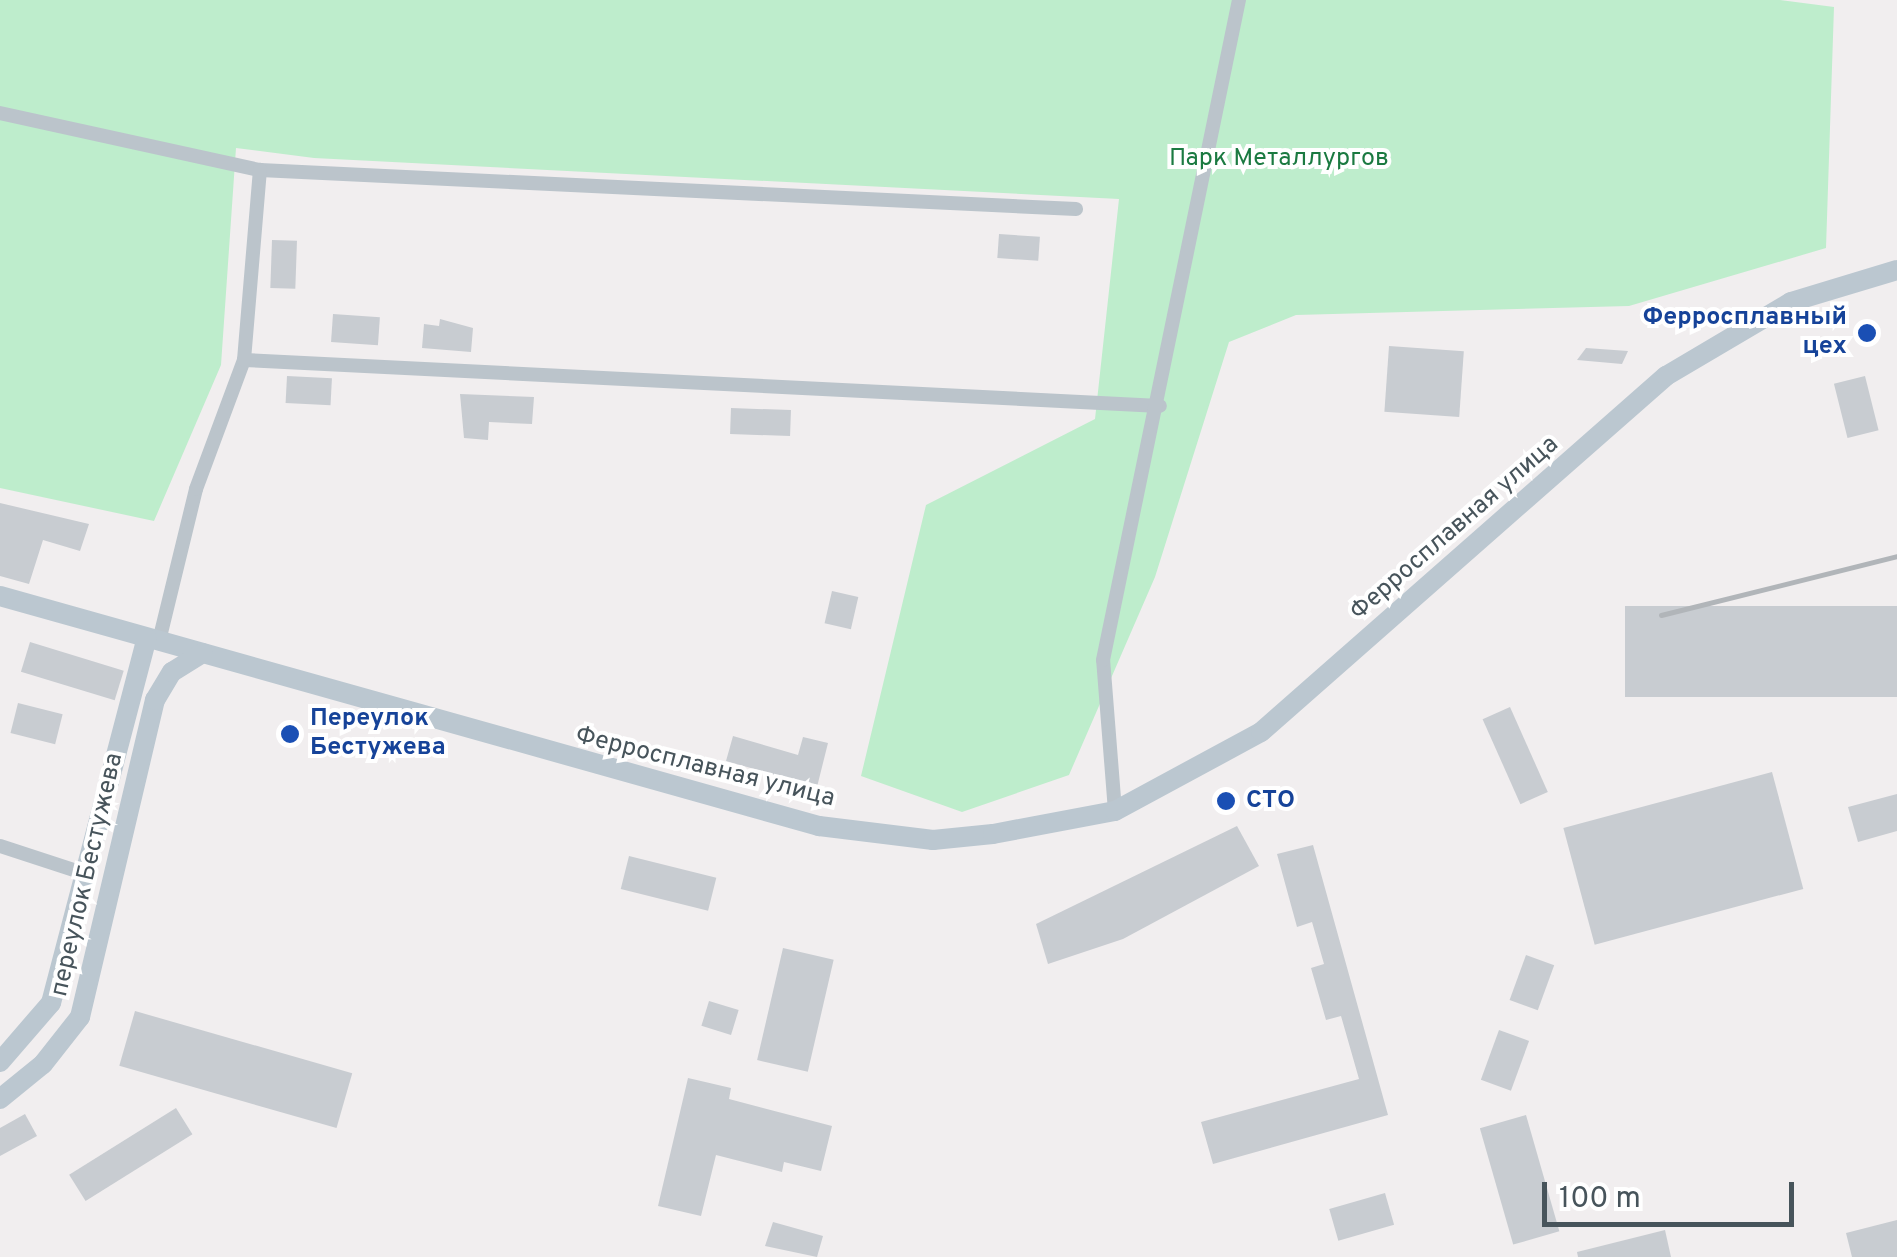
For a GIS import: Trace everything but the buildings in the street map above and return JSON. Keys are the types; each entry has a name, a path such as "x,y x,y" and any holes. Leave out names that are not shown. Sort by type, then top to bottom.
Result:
{"main road":[{"name":"Ферросплавная улица","path":"0,596 819,826 933,840 1114,811 1261,732 1666,376 1790,302 1897,270"},
{"name":"переулок Бестужева","path":"0,1062 51,1003 153,640"},
{"name":"переулок Бестужева","path":"0,1099 43,1064 80,1017 155,700 172,672 202,653"}],"street":[{"path":"1114,811 1103,660 1160,406 1239,0"},
{"path":"0,113 260,170 1076,209"},
{"path":"153,640 196,490 244,360 260,170"},
{"path":"244,360 1160,406"},
{"path":"0,846 86,874"}],"green space":[{"name":"Парк Металлургов","path":"0,0 1780,0 1834,7 1826,248 1629,306 1296,315 1229,342 1155,577 1069,775 962,812 861,776 926,505 1095,419 1119,199 314,158 236,148 221,365 154,521 0,488"}],"railway":[{"path":"1661,615 1897,556"}],"place":[{"name":"Ферросплавный цех","path":"1867,333"},
{"name":"Переулок Бестужева","path":"290,734"},
{"name":"СТО","path":"1226,801"}]}
